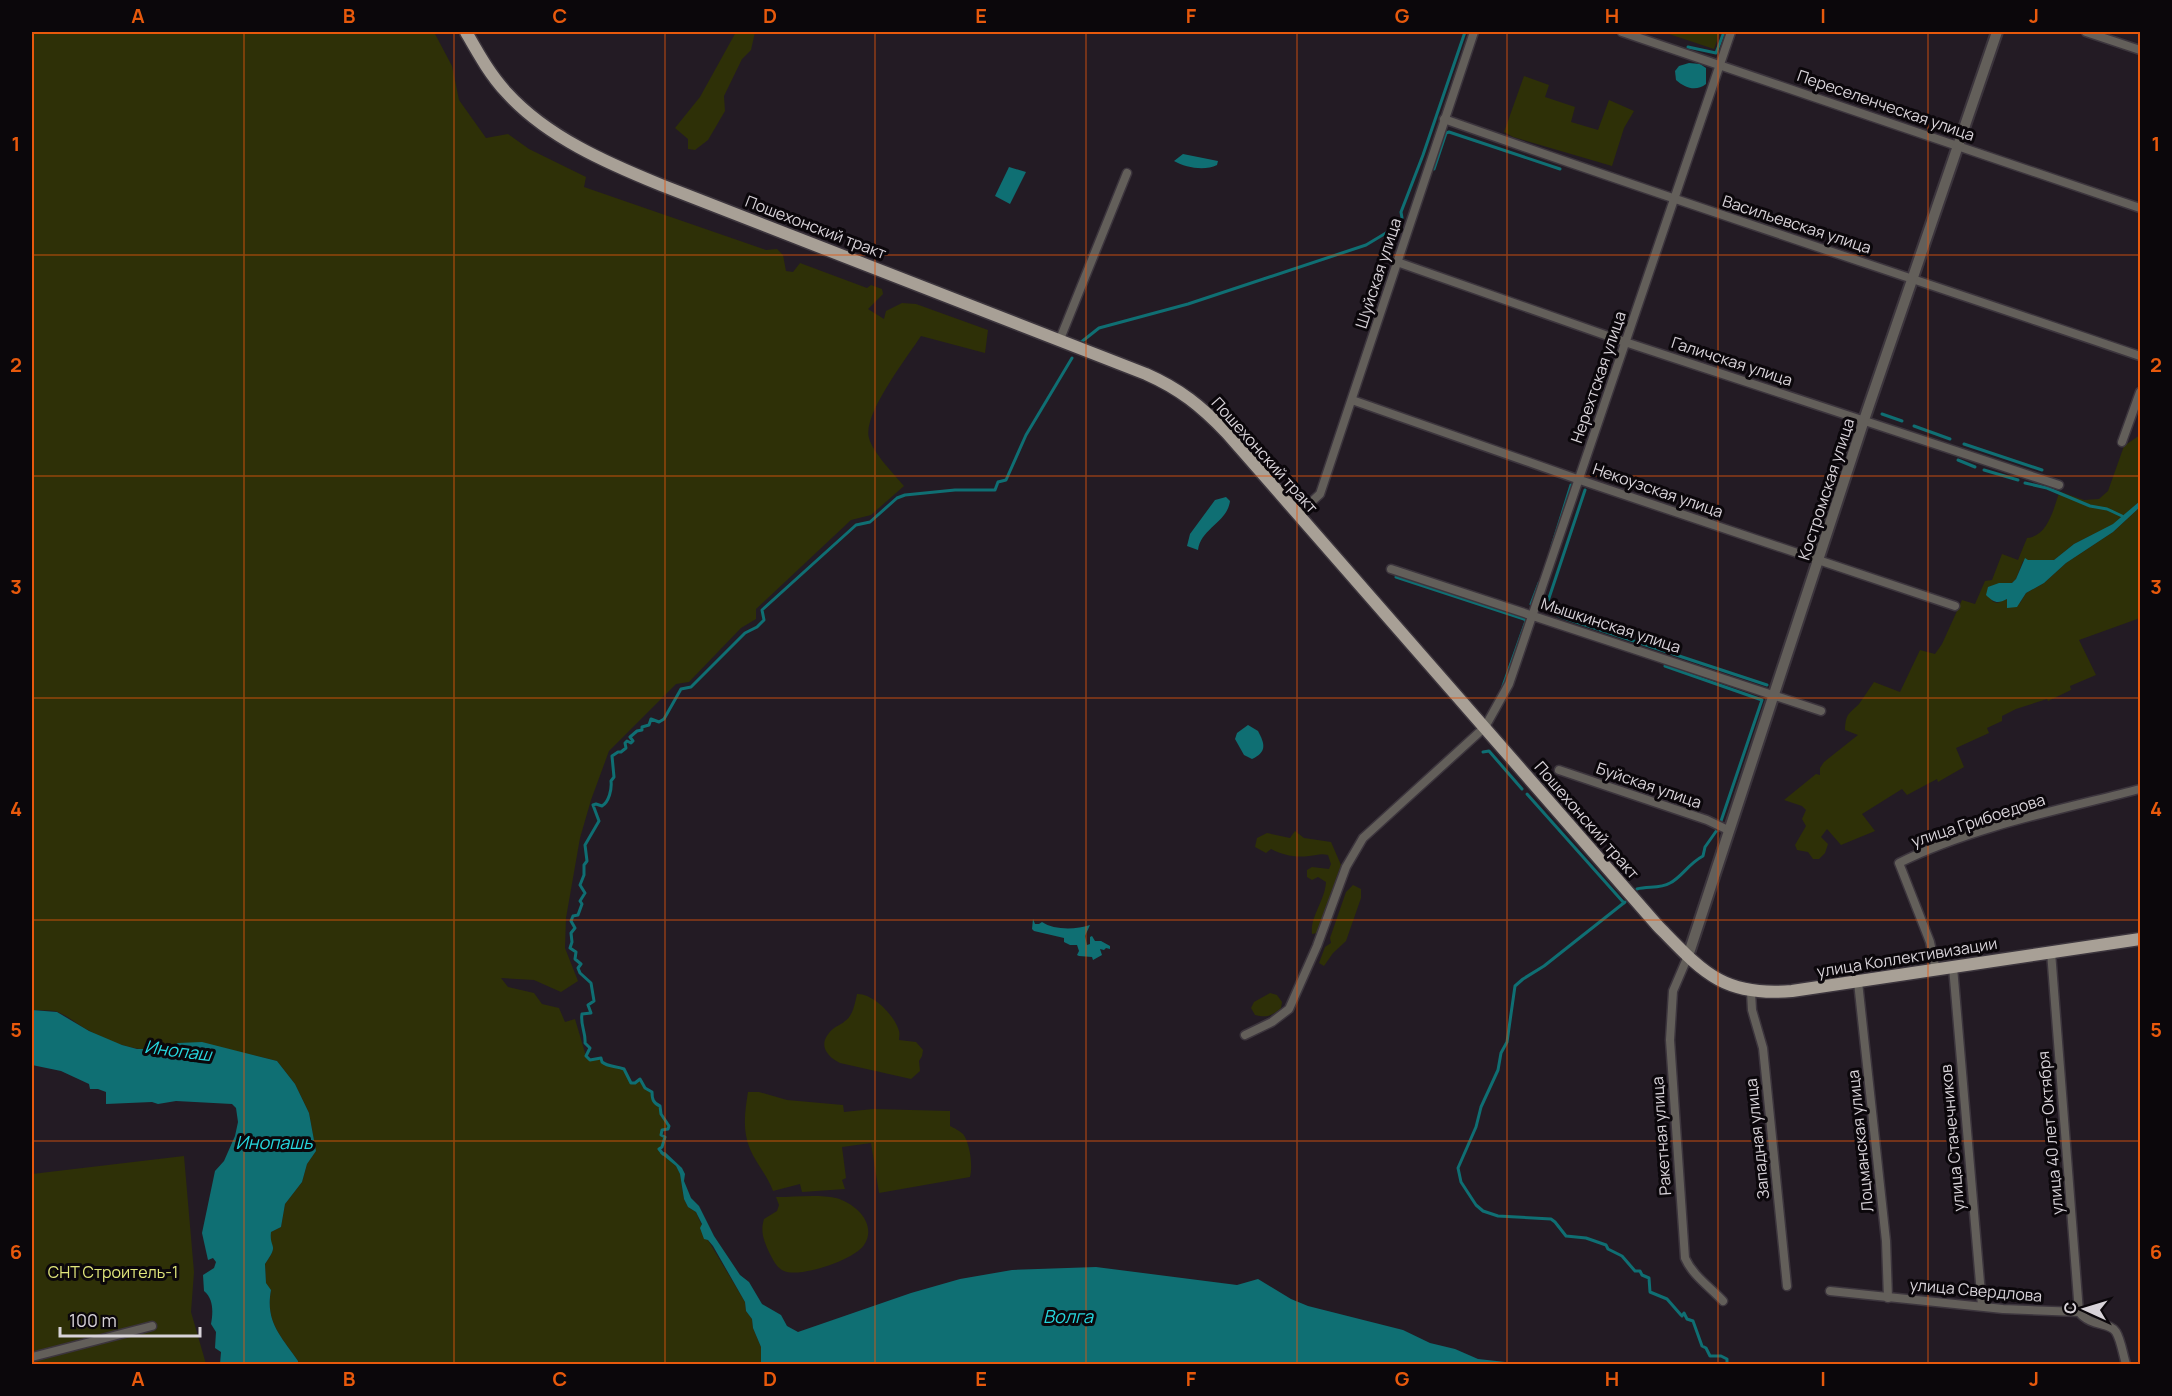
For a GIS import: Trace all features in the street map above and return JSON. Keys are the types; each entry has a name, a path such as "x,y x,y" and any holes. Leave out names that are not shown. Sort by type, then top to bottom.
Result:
{"main road":[{"name":"Пошехонский тракт","path":"466,32 491,73 514,100 539,121 572,143 628,172 1060,339 1146,374 1181,392 1207,412 1227,433 1657,925 1688,956"},
{"name":"улица Коллективизации","path":"1688,956 1721,982 1751,992 1792,991 2140,939"}],"street":[{"name":"Шуйская улица","path":"1297,515 1320,494 1474,32"},
{"name":"Переселенческая улица","path":"1622,32 2140,208"},
{"name":"Нерехтская улица","path":"1245,1035 1272,1022 1289,1009 1317,946 1346,867 1363,838 1485,728 1509,684 1731,32"},
{"name":"Костромская улица","path":"1688,956 1864,420 1997,32"},
{"path":"2086,32 2140,50"},
{"name":"Васильевская улица","path":"1444,119 1673,200 2140,356"},
{"path":"1060,339 1127,173"},
{"name":"Галичская улица","path":"1397,262 1625,342 2059,485"},
{"path":"2122,442 2140,392"},
{"name":"Некоузская улица","path":"1352,400 1580,480 1955,606"},
{"name":"Мышкинская улица","path":"1391,568 1821,711"},
{"name":"Буйская улица","path":"1559,770 1707,820 1728,830"},
{"name":"улица Грибоедова","path":"1936,970 1930,942 1899,863 1962,838 2140,789"},
{"name":"улица 40 лет Октября","path":"2051,952 2079,1312"},
{"name":"Ракетная улица","path":"1688,956 1673,991 1670,1040 1685,1258 1690,1270 1709,1285 1723,1301"},
{"name":"улица Стачечников","path":"1953,968 1982,1306"},
{"name":"Лоцманская улица","path":"1858,982 1886,1241 1887,1298"},
{"name":"Западная улица","path":"1751,992 1762,1048 1787,1286"},
{"name":"улица Свердлова","path":"1830,1291 1887,1298 2079,1312 2086,1320 2107,1325 2116,1331 2126,1365"},
{"path":"32,1357 153,1326"}],"green space":[{"path":"32,32 434,32 452,66 459,100 486,138 508,134 529,149 586,177 584,187 766,250 777,249 783,255 786,271 793,272 800,263 867,288 871,285 882,289 883,294 868,309 884,319 886,311 902,303 916,304 988,330 985,353 921,336 879,401 869,428 871,444 904,486 871,515 851,520 756,609 756,619 741,628 689,682 676,684 609,751 580,838 566,918 565,948 578,981 561,992 534,980 501,978 508,987 534,993 542,1004 559,1008 565,1022 575,1019 586,1056 590,1059 601,1058 604,1064 624,1069 631,1083 640,1079 645,1088 652,1092 653,1100 660,1106 661,1114 669,1126 668,1129 662,1130 661,1135 665,1137 659,1149 660,1152 676,1166 688,1207 696,1212 708,1240 745,1302 746,1311 752,1319 753,1328 761,1347 761,1364 298,1364 272,1320 271,1290 266,1284 265,1264 273,1249 271,1232 281,1227 285,1204 302,1182 307,1164 316,1151 309,1113 295,1084 277,1061 178,1043 155,1050 130,1047 95,1034 59,1012 32,1010"},
{"path":"736,32 755,32 751,50 742,59 724,96 725,111 708,140 695,150 688,149 688,139 675,128 700,97"},
{"path":"1663,32 1720,32 1714,49"},
{"path":"1524,76 1549,85 1545,97 1575,107 1571,122 1598,130 1609,100 1634,111 1624,128 1612,166 1513,137 1504,132"},
{"path":"2140,435 2140,501 2114,524 2074,544 2054,560 2023,561 2012,583 1999,583 1992,601 1997,603 2007,599 2020,603 2026,593 2044,583 2066,563 2113,532 2140,507 2140,618 2079,640 2096,675 2070,686 2071,690 2048,701 2047,699 2016,709 2002,716 2002,721 1987,728 1989,733 1956,748 1964,767 1938,782 1937,779 1907,795 1902,789 1862,814 1875,831 1841,845 1827,829 1821,837 1828,844 1825,853 1819,859 1813,859 1808,852 1797,850 1795,845 1806,826 1802,819 1806,810 1802,806 1784,800 1816,774 1820,775 1820,768 1824,762 1858,735 1845,730 1847,717 1874,682 1900,692 1920,650 1935,654 1962,600 1975,604 1985,581 1992,580 2002,554 2018,560 2027,538 2034,537 2048,523 2061,492 2084,500 2099,499 2108,491 2124,446"},
{"path":"1295,831 1304,838 1331,842 1341,865 1317,933 1312,934 1313,921 1326,882 1318,877 1312,880 1307,877 1307,870 1312,867 1329,869 1331,864 1328,855 1294,856 1271,849 1266,853 1255,847 1257,838 1267,833 1290,838"},
{"path":"1353,885 1361,889 1361,898 1346,941 1333,953 1324,966 1319,963 1325,947 1331,943 1330,938 1346,892"},
{"path":"1270,993 1277,995 1282,1002 1281,1008 1269,1016 1255,1015 1251,1008 1254,1002"},
{"path":"857,994 870,997 888,1012 897,1025 899,1040 916,1042 923,1050 919,1061 920,1071 911,1079 840,1063 826,1051 824,1042 826,1038 833,1029 848,1019"},
{"path":"748,1092 759,1092 787,1100 843,1105 844,1112 873,1109 950,1111 950,1126 963,1134 969,1149 970,1177 879,1193 871,1143 842,1147 846,1178 842,1180 845,1189 802,1192 800,1184 773,1191 747,1142 745,1120"},
{"name":"СНТ Строитель-1","path":"184,1156 194,1272 191,1312 206,1364 32,1364 32,1174"},
{"path":"822,1196 836,1198 850,1204 866,1222 868,1237 858,1251 839,1262 802,1272 784,1271 771,1256 764,1241 763,1232 764,1219 777,1211 779,1205 776,1197"}],"water":[{"path":"1689,63 1700,64 1706,68 1706,84 1698,88 1691,88 1676,80 1675,71 1679,66"},
{"path":"1183,154 1218,161 1217,165 1196,168 1174,161"},
{"path":"1009,167 1026,172 1010,204 995,196"},
{"path":"1226,497 1230,501 1228,509 1204,536 1198,550 1187,546 1190,534 1215,500"},
{"path":"2140,501 2140,507 2113,532 2066,563 2044,583 2026,593 2017,607 2007,608 2007,599 1996,602 1986,595 1988,587 1999,583 2012,583 2025,558 2054,560 2074,544 2113,524"},
{"path":"1248,725 1258,731 1263,744 1260,754 1252,759 1244,755 1235,739 1237,733"},
{"path":"1033,919 1035,924 1042,922 1059,928 1078,928 1090,925 1085,936 1087,945 1090,944 1092,936 1095,941 1101,941 1110,946 1110,949 1100,949 1102,955 1093,960 1092,957 1079,956 1077,945 1064,942 1064,938 1034,931 1032,929"},
{"name":"Инопашь","path":"32,1010 57,1012 89,1031 137,1049 168,1049 178,1043 202,1042 277,1061 295,1084 309,1113 316,1151 307,1164 302,1182 285,1204 281,1227 271,1232 273,1249 265,1264 266,1283 271,1290 272,1320 298,1364 220,1364 221,1352 215,1348 216,1332 211,1324 212,1306 210,1298 204,1291 203,1275 214,1268 216,1262 213,1258 208,1260 202,1233 215,1171 224,1161 235,1136 238,1122 236,1108 232,1104 176,1101 158,1104 152,1102 106,1104 106,1092 90,1089 89,1084 61,1071 32,1065"},
{"name":"Волга","path":"665,1152 682,1168 685,1174 684,1181 691,1198 699,1206 714,1236 740,1275 749,1282 762,1304 781,1315 787,1326 798,1332 911,1293 960,1279 1012,1270 1096,1267 1237,1285 1258,1279 1291,1299 1308,1306 1403,1330 1430,1343 1455,1349 1478,1359 1524,1364 761,1364 761,1347 753,1328 752,1319 746,1311 745,1302 713,1246 704,1239 700,1228 702,1224 696,1212 688,1207 684,1199 680,1174 676,1166 660,1153"}],"waterway":[{"path":"1080,343 1099,328 1188,304 1366,245 1391,230 1402,218 1401,212 1465,32"},
{"path":"1688,47 1716,53 1724,32"},
{"path":"1434,169 1446,133 1449,132 1560,169"},
{"path":"663,1154 659,1149 665,1137 661,1135 662,1130 668,1129 669,1126 661,1114 660,1106 653,1100 652,1092 645,1088 640,1079 631,1083 624,1069 604,1064 601,1058 590,1060 586,1056 590,1048 585,1043 582,1014 591,1013 588,1005 594,1001 591,983 580,973 578,968 581,964 575,959 576,952 570,948 571,933 575,928 571,921 573,916 578,915 582,904 580,901 585,893 580,885 587,861 585,845 599,821 593,805 602,806 608,798 614,777 612,756 626,748 625,743 633,741 630,737 642,730 642,727 649,725 651,719 659,722 664,719 681,689 691,687 745,633 757,627 764,620 762,610 856,525 870,522 897,498 905,495 955,490 995,490 998,482 1006,480 1026,435 1072,358"},
{"path":"1882,414 1902,421"},
{"path":"1914,426 1950,439"},
{"path":"1964,444 2042,470"},
{"path":"1958,460 1975,467"},
{"path":"1984,470 2018,480"},
{"path":"2025,483 2047,488 2090,506 2107,509 2122,516"},
{"path":"1552,546 1571,485"},
{"path":"1585,490 1545,610 1767,685"},
{"path":"1396,577 1526,621 1503,686"},
{"path":"1531,604 1539,583"},
{"path":"1665,666 1762,700 1720,824"},
{"path":"1483,752 1489,751 1522,789"},
{"path":"1527,794 1624,903"},
{"path":"1637,889 1662,886 1674,880 1703,856 1705,847 1717,830"},
{"path":"1625,902 1515,986 1507,1042 1501,1053 1498,1070 1481,1107 1476,1127 1458,1168 1461,1182 1476,1205 1483,1211 1498,1216 1551,1219 1566,1236 1586,1238 1606,1245 1608,1249 1622,1256 1635,1271 1640,1271 1642,1275 1649,1278 1650,1292 1667,1299 1682,1316 1684,1313 1687,1319 1693,1321 1702,1346 1706,1348 1710,1356 1721,1356 1727,1359 1727,1364"}],"water label":[{"name":"Инопаш","path":"178,1050"}]}
